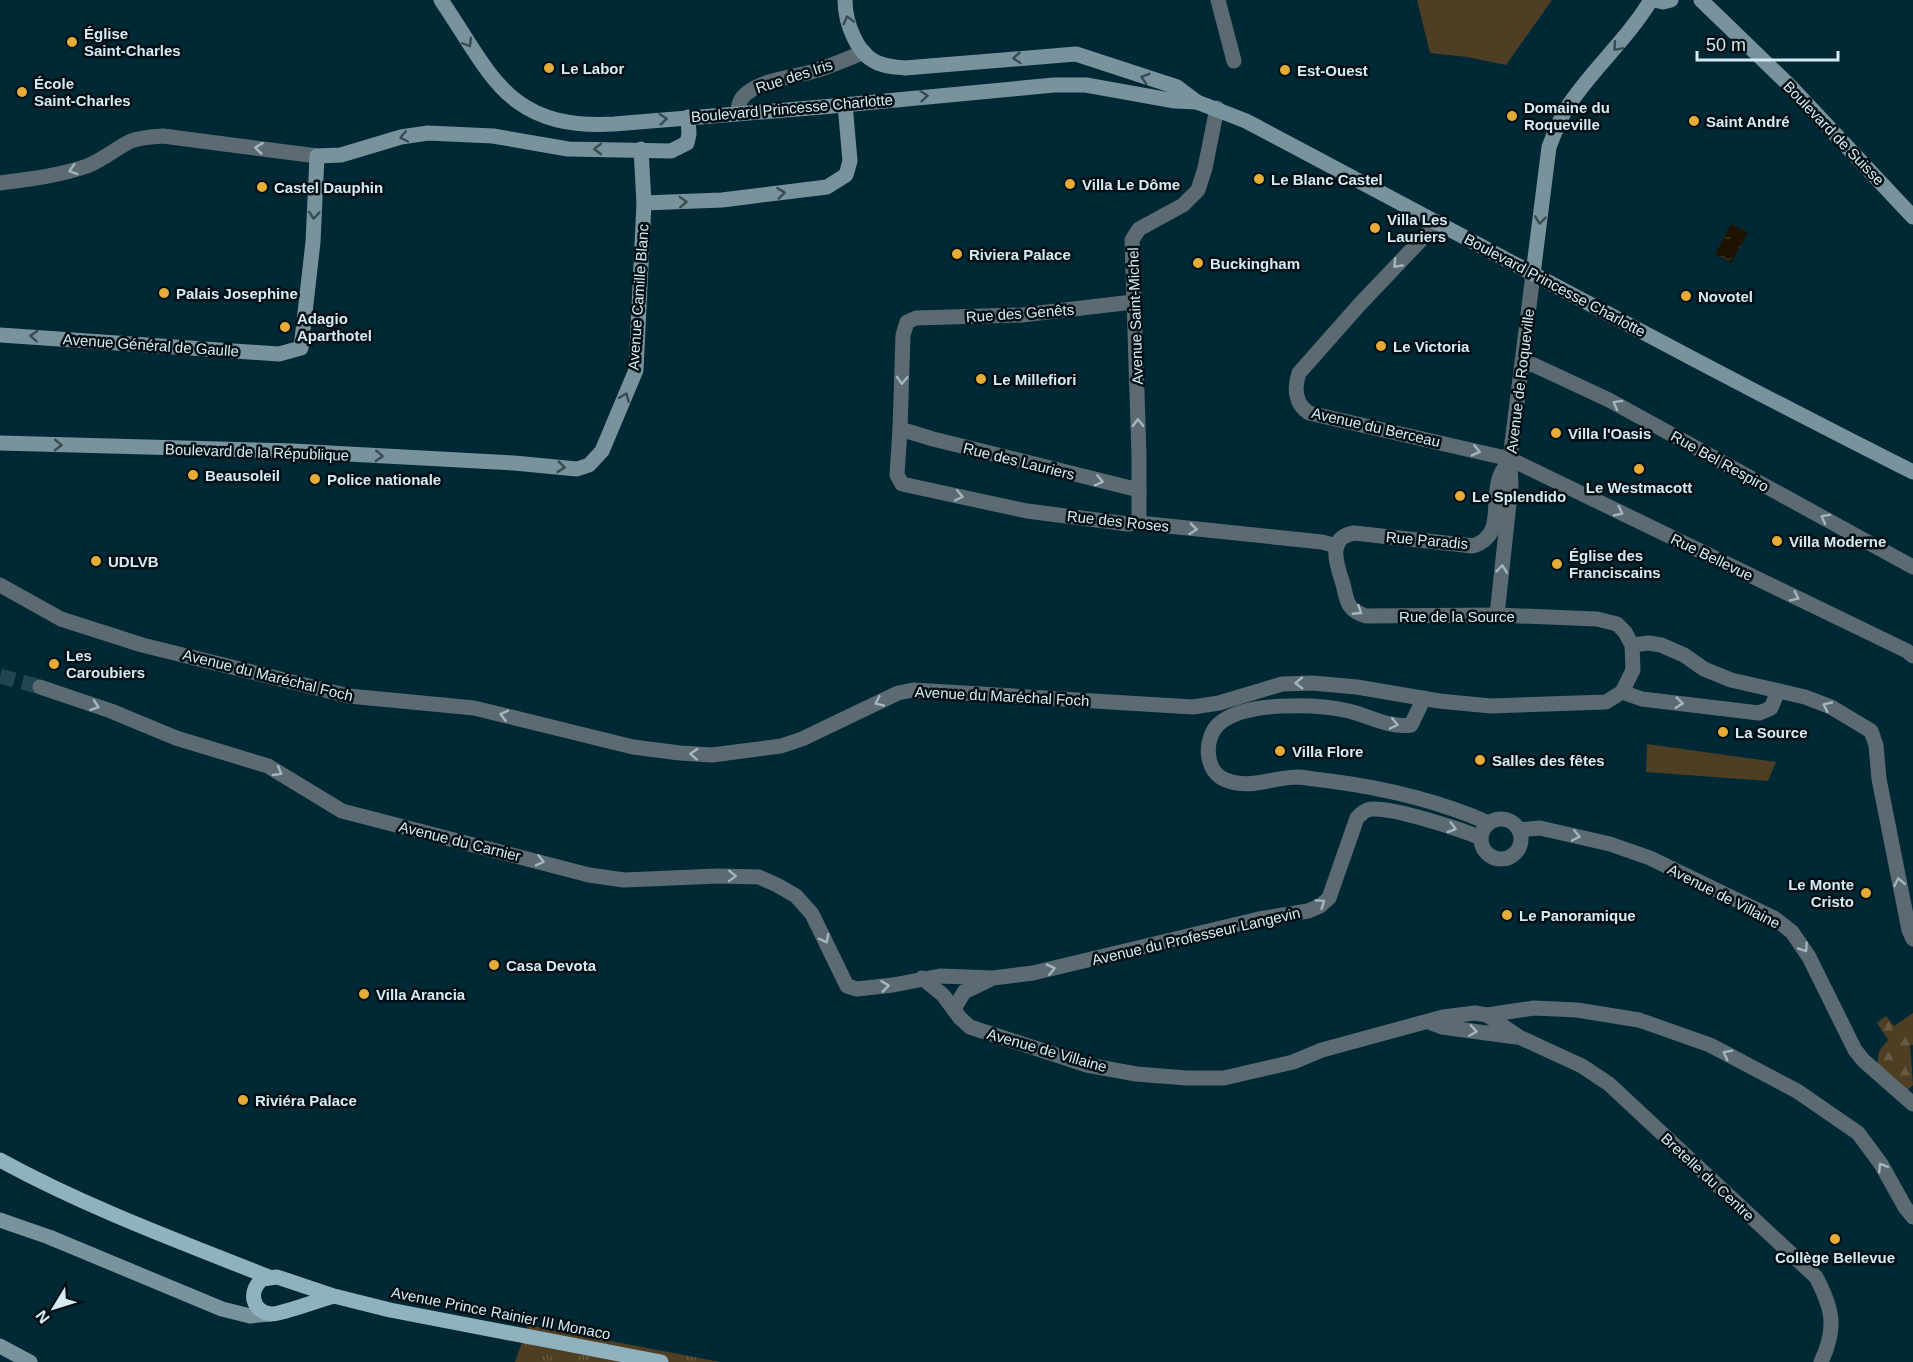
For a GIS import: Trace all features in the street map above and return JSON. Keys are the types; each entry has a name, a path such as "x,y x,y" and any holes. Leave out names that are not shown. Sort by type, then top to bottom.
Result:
{"main road":[{"name":"Boulevard Princesse Charlotte","path":"441,0 474,54 497,84 524,106 557,120 593,125 1054,85 1086,85 1175,101 1197,102 1217,108 1438,222 1665,345 1913,471"},
{"path":"845,0 845,15 851,32 864,52 879,64 905,68 1083,56 1096,66 1097,74 1086,85"},
{"path":"1653,0 1663,2 1671,0"},
{"name":"Avenue de Roqueville","path":"1533,274 1549,147 1555,132 1565,111 1577,94 1653,0"},
{"name":"Boulevard de Suisse","path":"1701,0 1790,86 1913,217"},
{"name":"Boulevard Princesse Charlotte","path":"1083,56 1177,87 1197,102"},
{"path":"644,203 722,200 827,187 846,175 850,161 845,104"},
{"path":"317,156 340,155 401,137 428,133 493,136 568,149 671,151 687,143 688,117"},
{"name":"Avenue Camille Blanc","path":"514,462 577,469 589,465 602,451 636,370 644,203 641,149"},
{"name":"Avenue Général de Gaulle","path":"0,335 279,354 301,348 313,242 317,156"},
{"name":"Boulevard de la République","path":"0,443 293,451 514,462"},
{"name":"Avenue Prince Rainier III Monaco","path":"0,1160 82,1202 215,1256 334,1296 390,1310 661,1362"},
{"path":"0,1220 222,1308 250,1316 276,1312 334,1296"},
{"name":"Avenue Prince Rainier III Monaco","path":"215,1256 248,1280 254,1295"},
{"path":"222,1308 243,1304 254,1295 262,1279 276,1278 291,1292 288,1306 276,1312 262,1311 256,1305 254,1295"},
{"path":"0,1346 30,1362"}],"street":[{"path":"1218,0 1234,61"},
{"name":"Rue des Iris","path":"738,113 738,105 742,98 757,87 813,72 864,52"},
{"name":"Avenue Saint-Michel","path":"1139,523 1137,360 1132,240 1139,229 1183,205 1198,190 1205,168 1217,108"},
{"path":"0,183 55,176 84,167 143,137 163,136 317,156"},
{"name":"Avenue du Berceau","path":"1438,222 1360,304 1299,373 1296,382 1299,404 1309,412 1510,459"},
{"name":"Avenue de Roqueville","path":"1497,615 1511,485 1510,459 1533,274"},
{"name":"Rue des Genêts","path":"900,429 903,335 907,322 916,318 1022,315 1133,302"},
{"name":"Rue Bel Respiro","path":"1523,364 1534,365 1609,400 1913,567"},
{"name":"Rue des Lauriers","path":"900,429 1139,490"},
{"name":"Rue des Roses","path":"900,429 897,475 902,484 1027,511 1128,524 1139,523 1322,542 1336,552"},
{"name":"Rue Paradis","path":"1336,552 1340,539 1346,534 1354,533 1473,546 1484,542 1491,534 1500,476 1510,459"},
{"name":"Rue Bellevue","path":"1510,459 1907,651 1913,656"},
{"name":"Rue de la Source","path":"1336,552 1349,605 1355,612 1366,616 1497,615 1598,619 1617,624 1625,632 1632,645"},
{"name":"Avenue du Maréchal Foch","path":"0,585 61,619 132,642 349,696 474,708 633,747 712,756 781,746 802,740 890,696 913,690 1193,707 1219,703 1282,684 1312,683 1357,687 1491,706 1606,702 1622,692"},
{"path":"1778,691 1771,708 1759,713 1641,699 1622,692 1633,670 1632,645 1661,645 1684,655 1704,669 1731,680 1806,697 1831,707 1871,731 1876,745 1879,779 1909,930 1913,939"},
{"name":"Avenue du Carnier","path":"40,687 111,711 176,738 268,766 342,811 589,875 624,880 718,876 759,877 796,896 812,914 847,986"},
{"path":"1349,711 1357,687"},
{"path":"1424,698 1411,725 1400,727 1349,711 1282,705 1233,714 1218,724 1211,735 1208,755 1213,770 1224,780 1246,785 1297,777 1365,786 1462,811 1489,823"},
{"name":"Avenue du Professeur Langevin","path":"847,986 857,989 940,976 993,978 1033,973 1259,919 1308,911 1320,906 1329,898 1357,818 1372,809 1446,826 1481,838"},
{"path":"1497,819 1505,819 1519,830 1518,849 1509,857 1497,858 1485,851 1481,838 1483,829 1489,823 1497,819"},
{"name":"Avenue de Villaine","path":"1519,830 1539,828 1620,847 1650,858 1774,918 1792,932 1809,957 1855,1050 1864,1061 1913,1104"},
{"name":"Avenue de Villaine","path":"922,978 943,995 970,1027 1087,1065 1136,1074 1187,1078 1224,1078 1257,1072 1293,1062 1323,1050 1443,1017 1475,1013 1487,1015 1534,1008 1577,1010 1639,1020 1710,1045 1797,1091 1858,1133 1881,1164 1913,1217"},
{"path":"954,1009 964,992 993,978"},
{"path":"1519,1037 1513,1022 1515,1015 1523,1010"},
{"path":"1487,1015 1519,1037"},
{"name":"Avenue de Villaine","path":"1429,1022 1442,1027 1519,1037"},
{"name":"Bretelle du Centre","path":"1519,1037 1582,1066 1609,1084 1816,1277 1828,1299 1832,1322 1828,1347 1821,1362"}],"green space":[{"path":"1417,0 1552,0 1506,65 1467,57 1430,53"},
{"path":"1647,744 1776,762 1768,781 1646,772"},
{"path":"1913,1013 1913,1045 1910,1045 1913,1085 1908,1090 1877,1066 1879,1051 1888,1040 1877,1023 1886,1016 1894,1026"},
{"path":"528,1325 720,1362 515,1362"}],"water":[{"path":"1731,224 1748,233 1731,263 1715,254"}],"tunnel":[{"path":"0,676 40,687"}],"place":[{"name":"Église Saint-Charles","path":"72,42"},
{"name":"Le Labor","path":"549,68"},
{"name":"Est-Ouest","path":"1285,70"},
{"name":"École Saint-Charles","path":"22,92"},
{"name":"Domaine du Roqueville","path":"1512,116"},
{"name":"Saint André","path":"1694,121"},
{"name":"Le Blanc Castel","path":"1259,179"},
{"name":"Villa Le Dôme","path":"1070,184"},
{"name":"Castel Dauphin","path":"262,187"},
{"name":"Villa Les Lauriers","path":"1375,228"},
{"name":"Riviera Palace","path":"957,254"},
{"name":"Buckingham","path":"1198,263"},
{"name":"Palais Josephine","path":"164,293"},
{"name":"Novotel","path":"1686,296"},
{"name":"Adagio Aparthotel","path":"285,327"},
{"name":"Le Victoria","path":"1381,346"},
{"name":"Le Millefiori","path":"981,379"},
{"name":"Villa l'Oasis","path":"1556,433"},
{"name":"Le Westmacott","path":"1639,469"},
{"name":"Beausoleil","path":"193,475"},
{"name":"Police nationale","path":"315,479"},
{"name":"Le Splendido","path":"1460,496"},
{"name":"Villa Moderne","path":"1777,541"},
{"name":"UDLVB","path":"96,561"},
{"name":"Église des Franciscains","path":"1557,564"},
{"name":"Les Caroubiers","path":"54,664"},
{"name":"La Source","path":"1723,732"},
{"name":"Villa Flore","path":"1280,751"},
{"name":"Salles des fêtes","path":"1480,760"},
{"name":"Le Monte Cristo","path":"1866,893"},
{"name":"Le Panoramique","path":"1507,915"},
{"name":"Casa Devota","path":"494,965"},
{"name":"Villa Arancia","path":"364,994"},
{"name":"Riviéra Palace","path":"243,1100"},
{"name":"Collège Bellevue","path":"1835,1239"}]}
